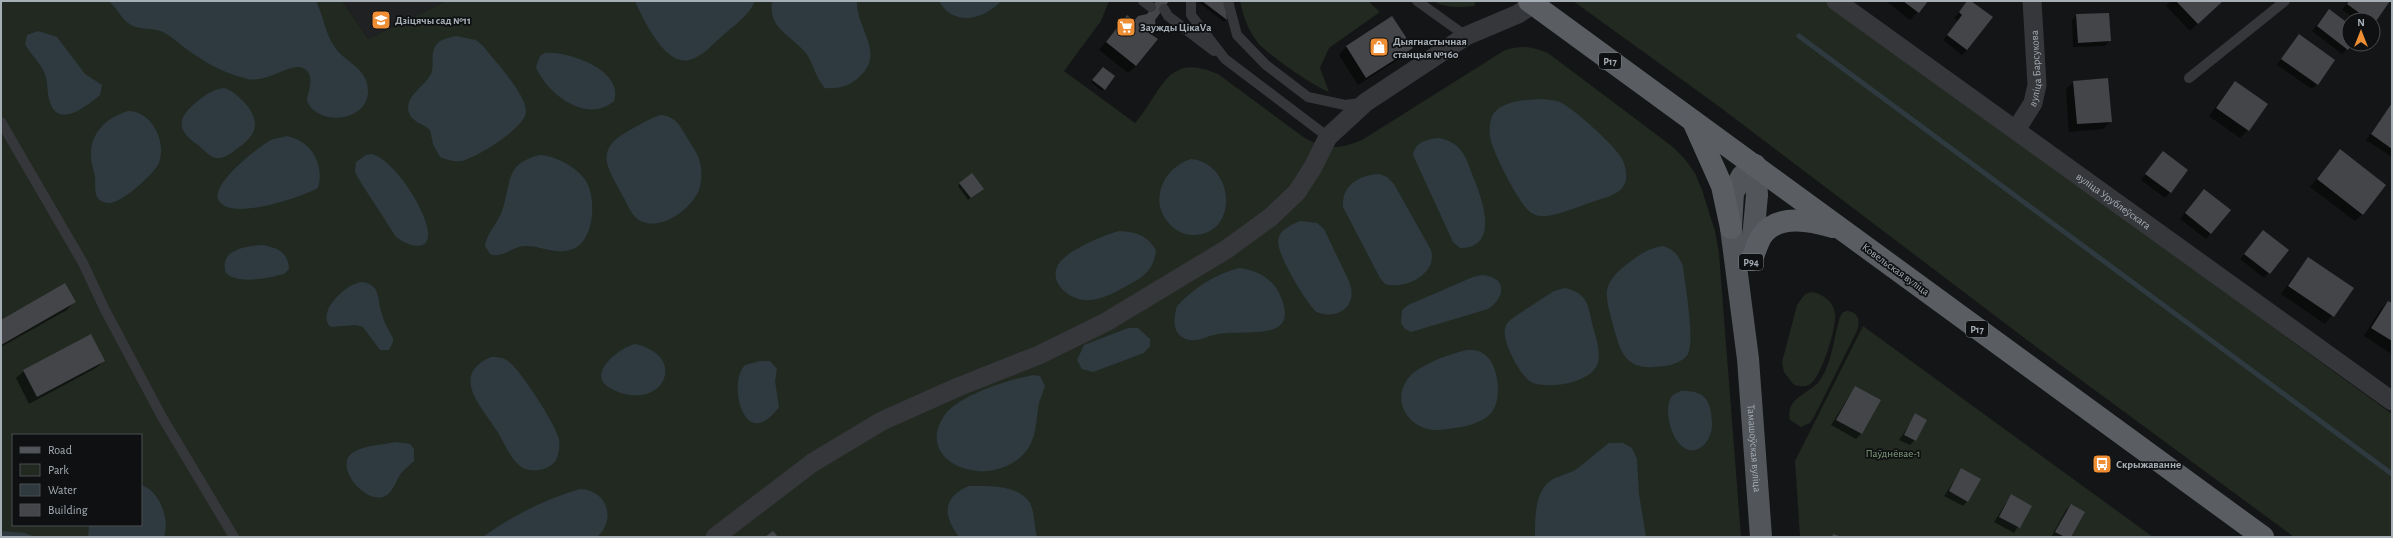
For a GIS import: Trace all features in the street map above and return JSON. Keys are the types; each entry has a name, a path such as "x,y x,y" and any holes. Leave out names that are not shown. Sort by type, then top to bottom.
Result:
{"highway":[{"name":"Ковельская вуліца","path":"1531,2 2263,537"},
{"name":"Р94","path":"1692,120 1722,186 1731,228"},
{"name":"Р94","path":"1751,260 1762,236 1771,226 1784,222 1800,220 1817,222 1840,229"}],"main road":[{"name":"Тамашоўская вуліца","path":"1755,166 1742,176 1733,193 1731,228 1739,303 1748,359 1761,537"},
{"name":"Тамашоўская вуліца","path":"1748,359 1751,260 1757,195 1755,166"}],"street":[{"name":"вуліца Урублеўскага","path":"1836,1 2392,401"},
{"name":"вуліца Барсукова","path":"2016,130 2033,103 2037,85 2032,1"},
{"path":"715,537 812,463 882,421 958,387 1039,355 1100,325 1227,249 1271,217 1296,192 1313,168 1328,137 1366,102 1466,36 1518,14 1531,2"}],"lane":[{"path":"1191,1 1191,16 1225,59"},
{"path":"1228,1 1237,35 1266,64 1308,97 1345,105 1366,102"},
{"path":"1417,1 1466,36"},
{"path":"2189,78 2285,1"},
{"path":"1164,13 1328,137"},
{"path":"1,122 83,263 104,308 162,417 234,537"}],"shaded area":[{"name":"Дзіцячы сад №11","path":"342,1 446,1 368,39"}],"green space":[{"path":"1,1 342,1 368,39 446,1 1109,1 1101,21 1064,71 1135,123 1160,87 1176,71 1187,67 1201,68 1218,74 1310,141 1331,147 1346,146 1362,140 1505,50 1516,47 1537,49 1548,53 1673,147 1684,158 1695,173 1715,231 1719,253 1741,537 1,537"},
{"path":"1240,1 1368,1 1380,12 1329,48 1320,68 1329,92 1313,84 1292,70 1258,43 1246,23"},
{"path":"1434,1 1476,1 1474,6 1458,7 1443,5"},
{"path":"1573,1 1826,1 2392,414 2392,537 2294,537 2039,349 1717,105"},
{"path":"1812,292 1824,297 1830,302 1833,306 1835,321 1831,341 1823,363 1814,381 1809,385 1798,386 1794,385 1784,372 1782,362 1797,305 1805,294"},
{"path":"1850,311 1858,317 1859,324 1857,331 1814,417 1810,423 1801,427 1790,420 1789,412 1791,406 1794,401 1815,385 1824,374 1832,352 1839,320 1842,313"},
{"name":"Паўднёвае-1","path":"1863,326 2153,537 1800,537 1795,461"}],"water":[{"path":"108,1 316,1 332,43 336,49 365,77 368,91 366,101 360,109 352,115 331,117 321,115 313,109 307,101 310,78 307,71 303,68 292,68 271,76 256,79 239,77 215,67 163,32 136,27 128,23"},
{"path":"635,1 755,1 749,11 740,20 702,54 689,60 680,60 663,49 656,40 643,19"},
{"path":"772,1 857,1 858,12 870,51 870,60 866,70 857,79 846,86 838,88 825,88 819,80 806,53 777,25 772,11"},
{"path":"939,1 1001,1 986,13 969,18 952,15"},
{"path":"38,31 57,37 85,74 102,85 100,95 89,104 75,112 61,114 56,112 49,101 44,72 25,44 27,35"},
{"path":"456,36 476,40 483,46 516,87 525,105 526,112 524,119 509,134 488,148 468,159 461,161 440,157 433,144 430,130 413,119 409,113 408,107 413,96 430,76 433,68 433,54 437,44 445,39"},
{"path":"545,53 567,55 580,59 603,72 611,80 615,90 614,101 603,107 592,109 580,108 558,96 541,77 536,67 540,56"},
{"path":"224,88 244,102 250,109 255,122 252,134 242,145 226,156 215,158 190,139 182,128 182,122 183,117 199,100 214,91"},
{"path":"1542,99 1560,102 1610,143 1624,162 1626,180 1622,189 1609,196 1568,211 1552,215 1539,216 1530,212 1524,206 1500,164 1495,152 1490,136 1490,124 1494,113 1504,105"},
{"path":"128,111 137,112 144,116 156,129 161,146 159,163 144,181 128,194 113,202 103,202 97,197 95,190 95,177 91,159 93,140 101,127 113,117"},
{"path":"660,115 673,119 681,128 698,156 701,165 701,177 699,190 689,205 672,218 654,224 644,222 636,218 631,212 609,170 607,153 611,145 618,138 630,130"},
{"path":"286,136 303,142 314,154 318,162 319,170 320,179 318,188 297,197 265,206 235,209 224,206 218,199 218,192 229,175 237,166 265,144 271,140"},
{"path":"1439,138 1454,144 1464,154 1480,195 1485,219 1485,230 1481,240 1473,246 1460,248 1453,242 1413,155 1416,147 1422,142"},
{"path":"372,154 381,158 390,166 408,187 422,211 426,223 428,239 425,243 416,246 411,245 396,237 358,178 355,172 356,162 366,155"},
{"path":"540,155 566,163 577,171 586,181 592,198 592,219 585,238 580,245 567,251 555,251 524,246 499,255 490,254 485,246 486,241 502,212 509,181 515,168 529,158"},
{"path":"1191,159 1206,163 1216,173 1223,185 1226,198 1225,212 1219,224 1208,232 1189,235 1178,231 1167,221 1162,212 1160,193 1162,184 1167,176 1182,163"},
{"path":"1379,174 1387,177 1394,184 1431,250 1432,259 1430,266 1425,273 1402,285 1385,284 1380,278 1343,207 1345,193 1353,183 1365,176"},
{"path":"1300,221 1317,223 1324,229 1348,279 1351,288 1351,296 1346,308 1340,312 1325,314 1316,312 1305,298 1282,257 1279,248 1279,237 1286,228"},
{"path":"1119,231 1136,233 1153,245 1156,250 1155,257 1148,271 1140,278 1120,289 1106,296 1095,299 1083,300 1075,298 1062,289 1056,277 1056,269 1060,262 1079,247"},
{"path":"263,245 278,249 287,258 289,269 284,274 262,279 246,280 232,277 226,273 226,259 230,254 242,248"},
{"path":"1663,246 1676,253 1683,266 1690,324 1690,347 1688,354 1681,361 1675,364 1657,367 1640,366 1628,360 1620,348 1608,307 1607,290 1614,277 1631,261 1646,251"},
{"path":"1240,268 1251,270 1262,275 1275,286 1284,308 1284,319 1278,327 1256,332 1218,334 1195,340 1182,337 1175,327 1175,314 1177,306 1198,287 1206,282 1222,274"},
{"path":"1482,275 1496,279 1500,283 1501,288 1501,293 1498,299 1488,309 1411,332 1405,329 1401,323 1402,310 1408,305 1473,277"},
{"path":"362,282 368,283 372,286 377,294 385,323 393,338 393,342 389,350 380,350 363,327 355,325 331,327 327,321 327,314 334,300 348,287"},
{"path":"1565,288 1578,293 1588,305 1598,348 1598,362 1595,369 1588,375 1569,383 1548,385 1531,382 1522,373 1513,358 1506,342 1505,329 1508,322 1514,317 1554,291"},
{"path":"1128,328 1138,328 1150,339 1150,346 1144,353 1093,372 1082,369 1077,360 1084,345"},
{"path":"635,344 652,351 662,360 665,371 663,381 655,390 643,395 628,395 610,388 603,382 601,376 607,362 613,356 628,346"},
{"path":"1467,350 1476,350 1482,353 1489,359 1493,366 1498,382 1495,407 1491,413 1481,421 1467,426 1440,430 1419,426 1411,420 1405,412 1401,394 1404,384 1411,375 1422,367 1446,356"},
{"path":"491,357 504,359 514,366 545,410 559,439 558,455 556,460 550,466 541,470 527,470 519,465 511,456 497,431 477,402 470,382 472,373 479,364"},
{"path":"760,361 770,361 777,369 775,381 779,407 767,420 756,423 748,420 742,411 738,386 740,374 745,365"},
{"path":"1034,375 1040,376 1045,386 1039,403 1034,436 1026,452 1022,456 1004,467 994,470 981,471 968,470 947,459 940,451 937,441 938,429 944,416 951,408 961,401 985,389 1012,380"},
{"path":"1681,391 1696,392 1705,398 1710,408 1712,423 1709,437 1706,443 1696,450 1684,448 1675,438 1670,426 1668,405 1674,394"},
{"path":"396,442 410,444 414,449 414,461 402,472 392,490 387,495 380,498 363,492 350,477 347,469 347,461 351,454 367,447"},
{"path":"1609,443 1623,443 1632,448 1637,459 1639,494 1646,537 1535,537 1537,504 1543,489 1555,478 1570,473 1578,468"},
{"path":"142,485 148,488 153,493 162,506 166,522 164,537 88,537 89,526 142,526"},
{"path":"969,486 1002,487 1018,492 1025,497 1032,507 1037,537 959,537 950,522 948,508 950,501 954,496 960,490"},
{"path":"580,489 597,494 603,500 606,507 608,514 607,522 597,537 483,537 505,522 529,509"},
{"path":"3,531 25,533 35,537 1,537"}],"building":[{"path":"1156,1 1169,1 1155,20 1156,30 1152,35 1158,39 1136,66 1106,42 1127,15 1134,21 1138,16 1147,14"},
{"path":"1202,1 1225,1 1227,20"},
{"path":"1903,1 1928,1 1919,13"},
{"path":"1967,1 1971,1 1993,17 1967,50 1947,35 1962,15 1959,12"},
{"path":"2176,1 2223,1 2198,24"},
{"path":"2349,1 2390,1 2381,14 2381,12 2358,12 2347,4"},
{"path":"2329,9 2341,18 2341,45 2317,26"},
{"path":"2109,13 2111,41 2078,43 2076,14"},
{"name":"Дыягнастычная станцыя №160","path":"1392,16 1413,48 1366,78 1346,46"},
{"path":"2299,34 2335,60 2318,85 2281,59"},
{"path":"1103,67 1115,76 1105,90 1092,80"},
{"path":"2108,78 2112,122 2077,124 2073,81"},
{"path":"2235,81 2268,104 2249,131 2216,108"},
{"path":"2392,103 2392,149 2371,134"},
{"path":"2340,149 2386,185 2363,215 2317,179"},
{"path":"2163,151 2188,170 2171,193 2145,174"},
{"path":"972,173 984,189 971,198 959,183"},
{"path":"2204,189 2231,210 2211,234 2185,213"},
{"path":"2263,230 2289,250 2270,274 2244,254"},
{"path":"2308,257 2354,288 2334,317 2288,286"},
{"path":"65,283 76,302 1,345 1,320"},
{"path":"2388,301 2392,303 2392,341 2371,328"},
{"path":"91,334 105,361 37,397 23,370"},
{"path":"1855,386 1881,400 1862,434 1836,420"},
{"path":"1915,413 1927,420 1916,441 1904,435"},
{"path":"1961,468 1981,479 1968,502 1949,491"},
{"path":"2011,494 2032,506 2020,528 1999,517"},
{"path":"2071,504 2085,512 2071,537 2065,537 2055,532"},
{"path":"773,531 778,537 765,537"},
{"path":"1833,534 1842,537 1832,537"}],"waterway":[{"path":"1799,36 2392,474"}],"place":[{"name":"Дзіцячы сад №11","path":"381,20"},
{"name":"Заужды ЦікаVа","path":"1126,27"},
{"name":"Дыягнастычная станцыя №160","path":"1379,47"},
{"name":"Скрыжаванне","path":"2102,464"}]}
